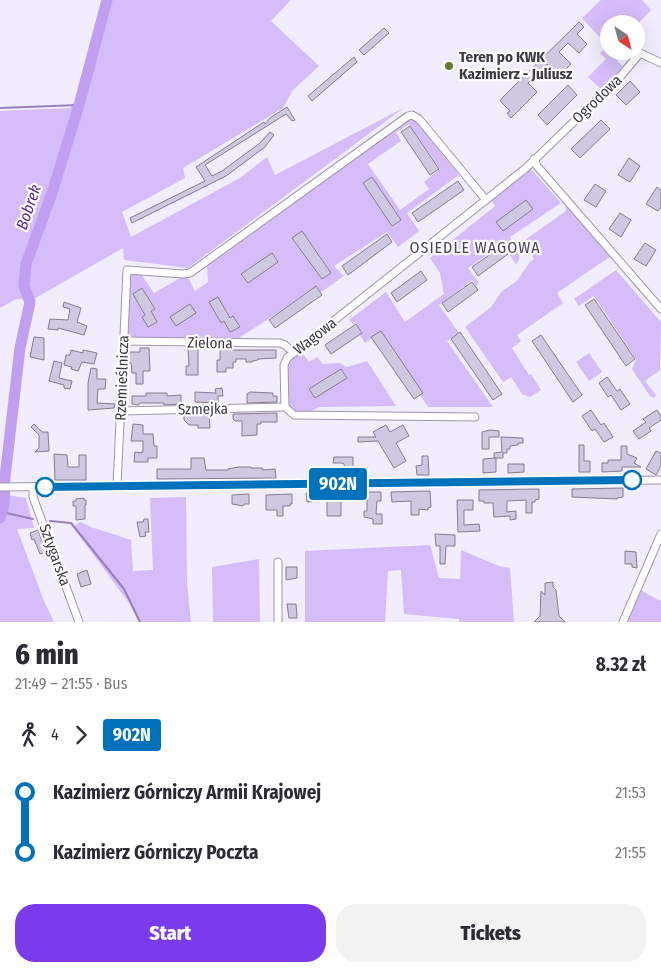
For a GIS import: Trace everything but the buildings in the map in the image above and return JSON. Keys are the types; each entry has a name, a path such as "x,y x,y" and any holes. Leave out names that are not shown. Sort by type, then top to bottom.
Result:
{"street":[{"name":"Ogrodowa","path":"534,159 620,77 640,53 661,63"},
{"name":"Rzemieślnicza","path":"117,486 122,411 127,270 190,273 408,116 412,115 419,119 486,200"},
{"name":"Wagowa","path":"285,408 284,365 287,358 486,200 534,159"},
{"path":"534,159 537,166 661,309"},
{"name":"Zielona","path":"123,341 280,343 294,353"},
{"path":"285,408 294,415 476,417"},
{"name":"Szmejka","path":"122,411 285,408"},
{"path":"0,487 661,480"},
{"name":"Sztygarska","path":"33,487 33,497 79,622"},
{"path":"623,622 661,534"},
{"path":"278,562 278,622"}],"shaded area":[{"path":"104,0 291,0 271,21 319,66 293,90 283,108 183,168 185,178 122,212 131,237 240,178 267,157 275,175 405,107 188,268 124,260 123,248 32,300 16,299 0,308 0,111 70,108 75,101"},
{"path":"601,0 642,0 651,10 645,16 600,15 600,37 582,18"},
{"path":"605,60 617,60 624,68 603,91 588,77"},
{"path":"413,116 459,175 407,213 419,231 398,247 387,232 334,266 344,276 321,292 316,286 234,341 128,339 128,277 134,273 141,274 154,293 180,278 188,277 195,291 208,282 207,265","holes":["409,124 440,169 424,182 429,189 400,210 368,164 401,141 396,132"]},
{"path":"530,168 561,203 510,237 519,254 516,264 502,244 468,268 479,283 476,286 472,280 439,305 459,333 447,341 493,407 428,407 379,333 365,343 360,335 362,332 356,323 353,324 349,320 386,292 405,322 444,294 440,273 430,258 495,206 490,199"},
{"path":"565,205 611,256 557,293 563,303 517,335 521,341 512,348 541,390 530,397 522,394 511,377 503,382 465,327 491,307 502,291 517,281 529,263 534,259 524,242 525,240 566,211"},
{"path":"616,270 661,322 660,370 645,381 656,395 654,398 650,396 632,369 636,359 594,296 579,306 574,299"},
{"path":"301,351 309,362 317,357 323,364 339,363 347,367 367,361 396,406 319,407 310,412 293,412 287,403 288,360"},
{"path":"589,353 602,372 589,381 576,362"},
{"path":"0,494 26,498 34,528 17,529 44,601 54,622 0,622"},
{"path":"186,497 187,582 191,622 139,622 129,603 73,527 80,522 131,540 133,571 153,570 150,498"},
{"path":"430,545 439,578 460,579 461,550 499,566 510,568 514,622 459,622 459,619 404,614 401,570 388,571 385,622 305,622 305,551"},
{"path":"259,559 260,622 213,622 212,567"},
{"path":"640,590 661,601 661,622 628,622"}],"waterway":[{"name":"Bobrek","path":"0,518 4,505 5,477 20,348 30,302 24,286 26,264 52,193 79,105 107,0"},
{"path":"0,108 79,105"},
{"path":"2,512 33,519"},
{"path":"50,521 71,523 124,589 140,622"}],"bus line":[{"name":"902N","path":"45,487 632,480"}],"place":[{"name":"Teren po KWK Kazimierz - Juliusz","path":"449,66"}],"district":[{"name":"OSIEDLE WAGOWA","path":"475,247"}]}
